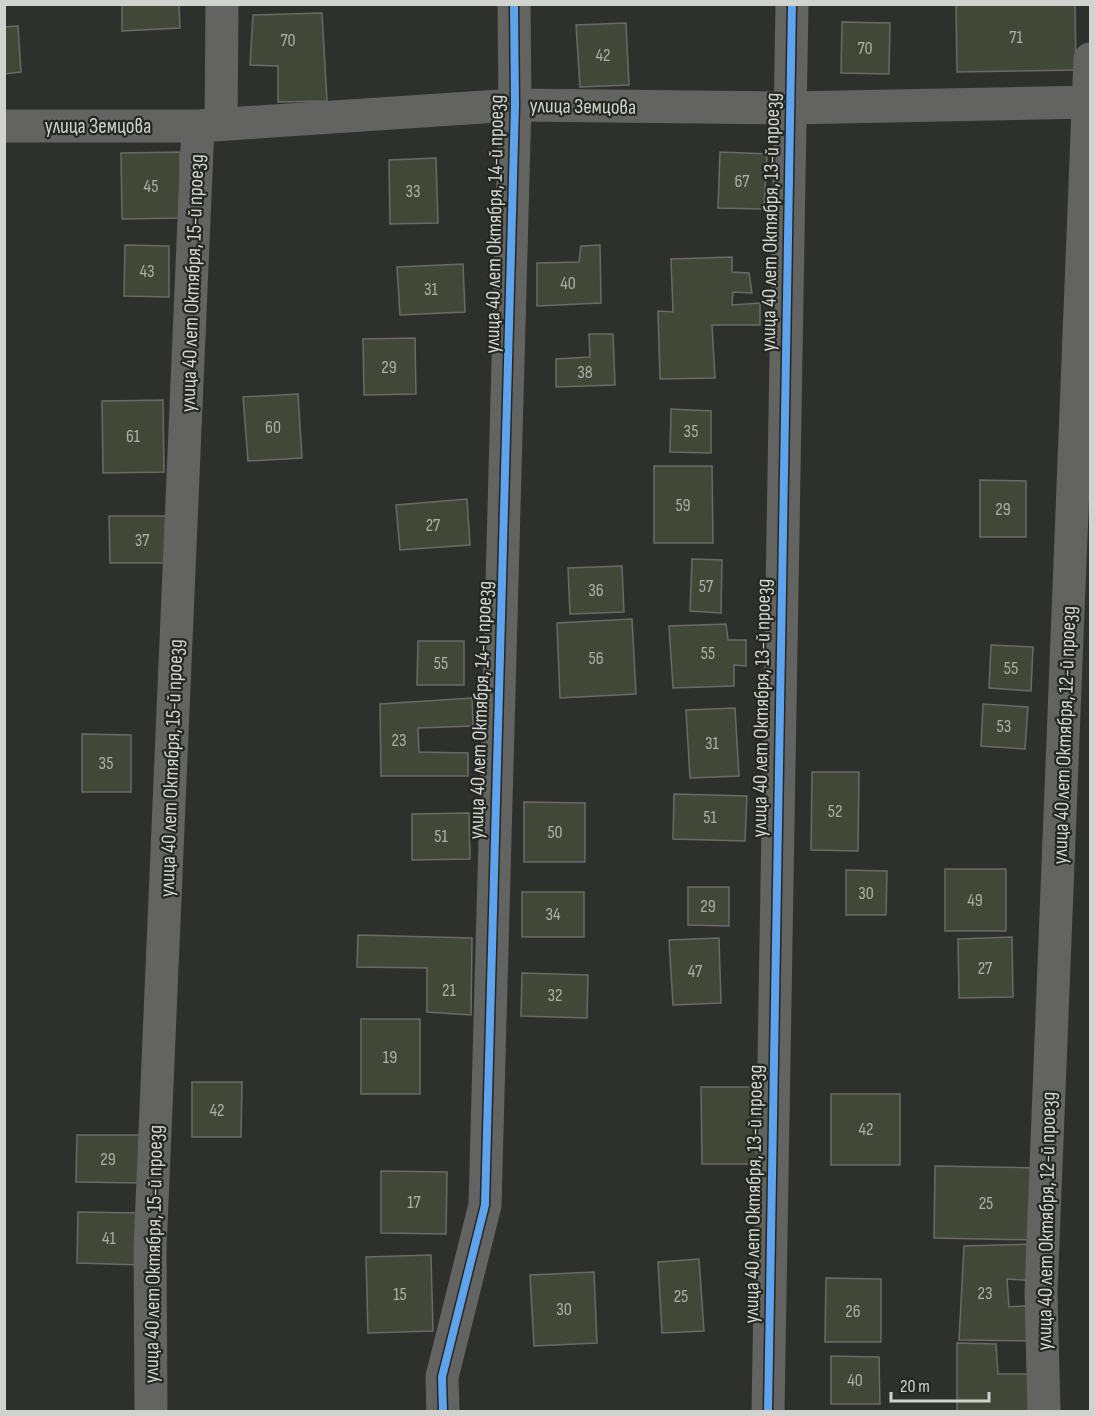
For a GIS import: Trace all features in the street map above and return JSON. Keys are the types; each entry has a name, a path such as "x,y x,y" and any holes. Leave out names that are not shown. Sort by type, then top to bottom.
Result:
{"street":[{"name":"улица 40 лет Октября, 15-й проезд","path":"151,1412 150,1249 210,125 222,4"},
{"name":"улица 40 лет Октября, 14-й проезд","path":"443,1412 442,1377 485,1206 515,105 514,4"},
{"name":"улица 40 лет Октября, 13-й проезд","path":"768,1412 792,4"},
{"name":"улица 40 лет Октября, 12-й проезд","path":"1044,1412 1041,1292 1090,59"},
{"name":"улица Земцова","path":"4,126 210,125 515,105 790,108 1090,102"}],"building":[{"path":"122,4 179,4 180,28 122,31"},
{"path":"956,4 1075,4 1076,70 957,72"},
{"path":"322,13 327,101 278,102 278,66 250,65 253,15"},
{"path":"842,22 890,23 889,74 841,73"},
{"path":"626,23 629,85 580,87 576,25"},
{"path":"18,26 21,72 4,74 4,27"},
{"path":"180,152 181,218 122,219 121,153"},
{"path":"720,152 767,154 764,209 718,208"},
{"path":"436,158 438,223 390,224 389,160"},
{"path":"125,245 169,246 169,297 124,296"},
{"path":"600,245 601,303 537,306 537,263 579,262 581,246"},
{"path":"732,257 732,272 749,273 752,293 733,292 732,305 760,303 760,325 712,325 715,378 660,379 658,311 673,312 671,259"},
{"path":"463,264 465,312 400,315 397,267"},
{"path":"589,334 613,334 615,385 556,387 556,359 590,357"},
{"path":"415,338 416,394 364,395 363,339"},
{"path":"298,394 302,458 248,461 243,397"},
{"path":"163,400 164,472 103,473 102,401"},
{"path":"671,409 711,411 711,453 670,452"},
{"path":"654,466 712,466 713,543 654,543"},
{"path":"980,480 1026,481 1026,537 980,537"},
{"path":"467,499 470,545 400,550 396,505"},
{"path":"109,516 174,516 174,563 110,563"},
{"path":"692,559 722,560 721,613 690,611"},
{"path":"622,566 624,612 570,614 568,568"},
{"path":"632,619 636,694 560,698 557,623"},
{"path":"726,624 728,640 746,640 746,666 734,665 734,686 673,688 669,626"},
{"path":"418,641 464,641 464,685 417,685"},
{"path":"991,645 1033,647 1031,691 989,688"},
{"path":"472,698 473,726 418,728 419,752 468,753 468,776 381,776 380,704"},
{"path":"983,704 1028,707 1025,749 981,746"},
{"path":"735,708 739,776 690,778 686,710"},
{"path":"82,734 131,735 131,792 82,792"},
{"path":"812,772 859,772 858,851 811,850"},
{"path":"674,794 747,796 745,841 673,839"},
{"path":"524,802 585,803 585,862 524,862"},
{"path":"469,813 470,859 412,860 412,814"},
{"path":"945,869 1006,869 1006,931 945,931"},
{"path":"846,870 887,871 886,915 846,915"},
{"path":"688,887 729,887 729,926 688,925"},
{"path":"522,892 584,892 584,937 522,937"},
{"path":"358,935 472,938 471,1015 427,1012 427,968 357,967"},
{"path":"1012,937 1013,997 959,998 958,939"},
{"path":"719,938 721,1003 673,1005 669,940"},
{"path":"522,973 588,975 587,1018 521,1016"},
{"path":"361,1019 420,1019 420,1094 361,1094"},
{"path":"192,1082 242,1082 241,1137 192,1137"},
{"path":"701,1087 762,1087 763,1164 702,1164"},
{"path":"831,1094 900,1094 900,1165 831,1165"},
{"path":"77,1135 140,1135 140,1183 76,1182"},
{"path":"935,1166 1038,1168 1037,1240 934,1238"},
{"path":"381,1171 447,1172 446,1234 381,1233"},
{"path":"78,1212 142,1213 141,1265 77,1263"},
{"path":"1038,1244 1037,1281 1007,1279 1009,1307 1036,1305 1037,1341 959,1340 964,1246"},
{"path":"431,1255 433,1331 368,1333 366,1257"},
{"path":"699,1259 704,1331 662,1333 658,1262"},
{"path":"594,1272 597,1343 534,1346 530,1275"},
{"path":"826,1278 881,1279 881,1342 825,1342"},
{"path":"957,1343 996,1344 998,1374 1031,1374 1032,1412 957,1412"},
{"path":"831,1356 879,1357 880,1404 831,1404"}],"cycle path":[{"path":"443,1412 442,1377 485,1205 515,105 514,4"},
{"path":"768,1412 792,4"}]}
